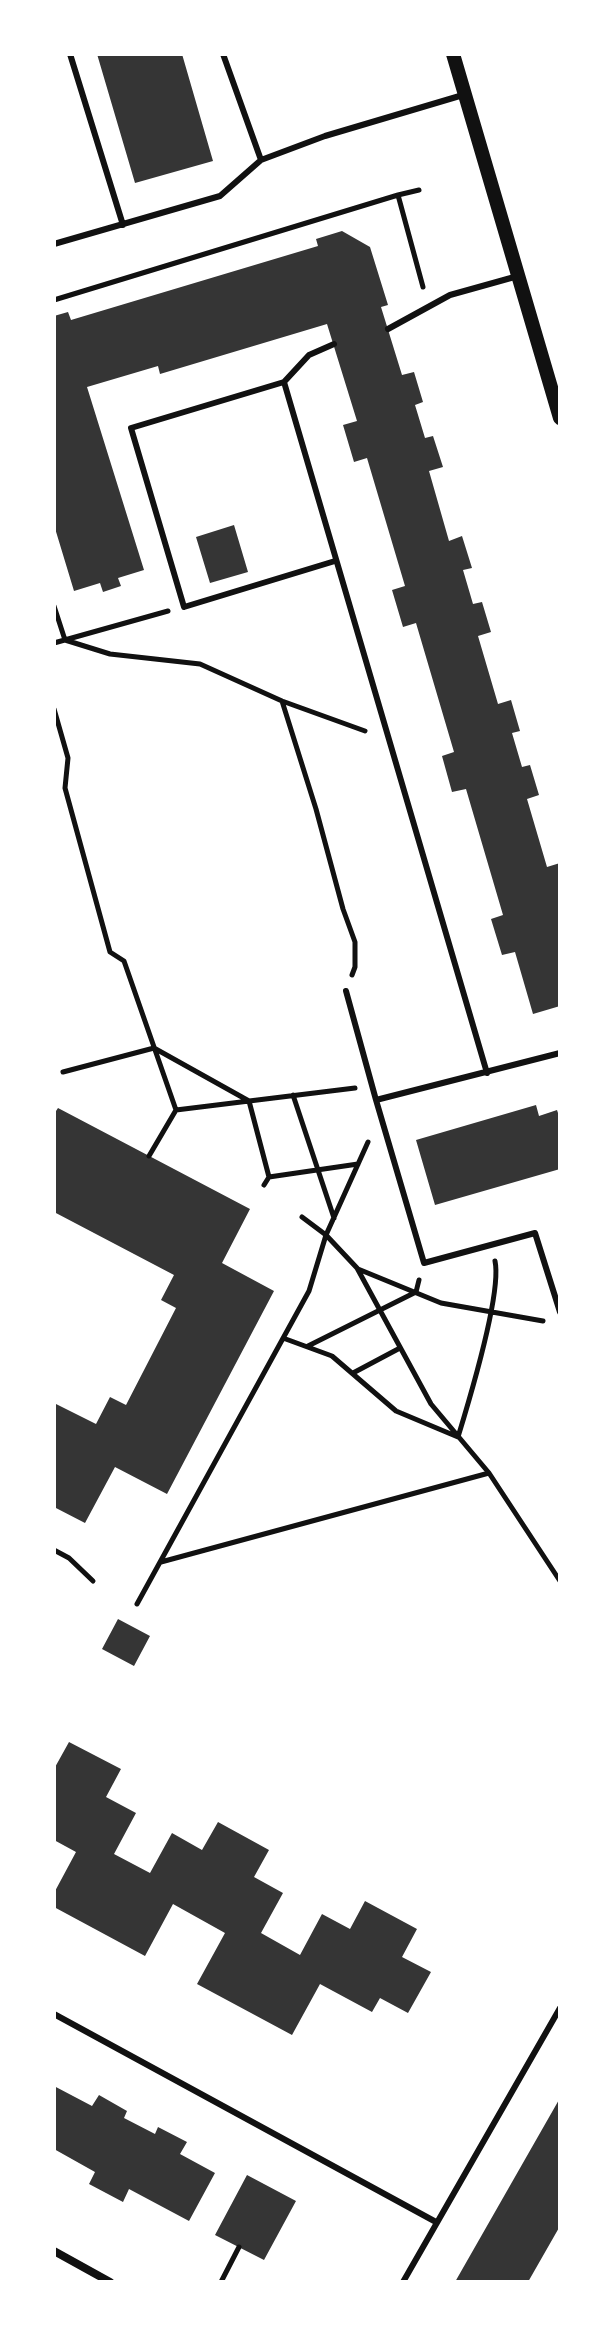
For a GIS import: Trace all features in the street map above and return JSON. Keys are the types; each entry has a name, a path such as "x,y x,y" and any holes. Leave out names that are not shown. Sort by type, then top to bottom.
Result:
{"street":[{"path":"453,54 560,418"},
{"path":"54,2251 110,2282"}],"lane":[{"path":"70,54 123,225"},
{"path":"223,54 261,160"},
{"path":"54,244 220,196 261,160 339,132 465,94"},
{"path":"388,329 450,295 518,276"},
{"path":"334,344 309,355 284,382 131,428 184,607 335,561"},
{"path":"284,382 487,1073"},
{"path":"346,991 424,1263 535,1233 560,1312"},
{"path":"376,1100 560,1053"},
{"path":"403,2282 560,2008"},
{"path":"54,2014 436,2222"}],"path":[{"path":"54,300 419,190"},
{"path":"398,195 429,307"},
{"path":"54,606 65,640"},
{"path":"54,643 184,607"},
{"path":"65,640 110,654 200,664 282,701 388,739"},
{"path":"282,701 355,942 355,967 346,991"},
{"path":"54,709 68,758 65,788 110,952 124,961 176,1110 149,1156"},
{"path":"63,1072 154,1048 249,1101 269,1177 264,1185"},
{"path":"176,1110 372,1086"},
{"path":"293,1095 334,1219"},
{"path":"137,1604 309,1291 326,1235 380,1116"},
{"path":"269,1177 359,1164"},
{"path":"302,1217 326,1235 357,1268 431,1404 489,1473 560,1581"},
{"path":"458,1437 490,1312 497,1269 492,1245"},
{"path":"308,1346 416,1292 424,1263"},
{"path":"357,1268 441,1303 546,1321"},
{"path":"283,1338 332,1356 396,1411 458,1437"},
{"path":"353,1373 400,1348"},
{"path":"160,1562 489,1473"},
{"path":"54,1550 69,1558 93,1581"},
{"path":"221,2282 239,2247"}],"building":[{"path":"97,54 182,54 213,161 135,183"},
{"path":"342,231 370,247 388,305 381,307 402,375 414,372 423,402 415,405 425,438 433,436 443,467 429,471 449,541 462,536 472,568 463,570 473,604 482,602 491,632 478,636 498,704 511,700 520,731 512,733 522,767 530,765 539,795 527,799 547,867 560,863 560,1006 533,1014 515,952 502,955 491,919 503,915 466,789 452,792 442,756 454,752 416,623 403,627 392,590 405,586 367,458 354,462 343,425 357,421 327,324 160,374 158,366 87,387 144,570 118,578 121,586 103,592 100,583 74,591 54,525 54,316 68,312 71,320 318,246 316,239"},
{"path":"234,525 248,572 210,583 196,537"},
{"path":"536,1105 539,1116 557,1110 560,1119 560,1169 435,1205 416,1140"},
{"path":"58,1108 250,1209 222,1263 274,1291 167,1494 115,1467 85,1523 54,1507 54,1403 96,1424 110,1397 126,1405 176,1308 161,1300 174,1275 54,1212 54,1114"},
{"path":"118,1619 150,1636 134,1666 102,1649"},
{"path":"69,1742 121,1769 106,1797 136,1813 114,1854 150,1873 172,1833 202,1850 218,1822 269,1850 254,1877 283,1893 261,1933 300,1955 322,1914 350,1929 365,1901 417,1929 402,1957 431,1972 408,2013 380,1998 372,2012 320,1984 292,2035 197,1984 225,1933 173,1904 145,1956 54,1907 54,1893 76,1852 54,1840 54,1769"},
{"path":"54,2086 92,2106 99,2095 127,2111 124,2118 155,2134 158,2127 187,2142 180,2154 215,2173 189,2221 129,2189 123,2202 89,2184 95,2172 54,2149"},
{"path":"560,2098 560,2226 528,2282 455,2282"},
{"path":"247,2175 296,2201 264,2260 215,2235"}]}
